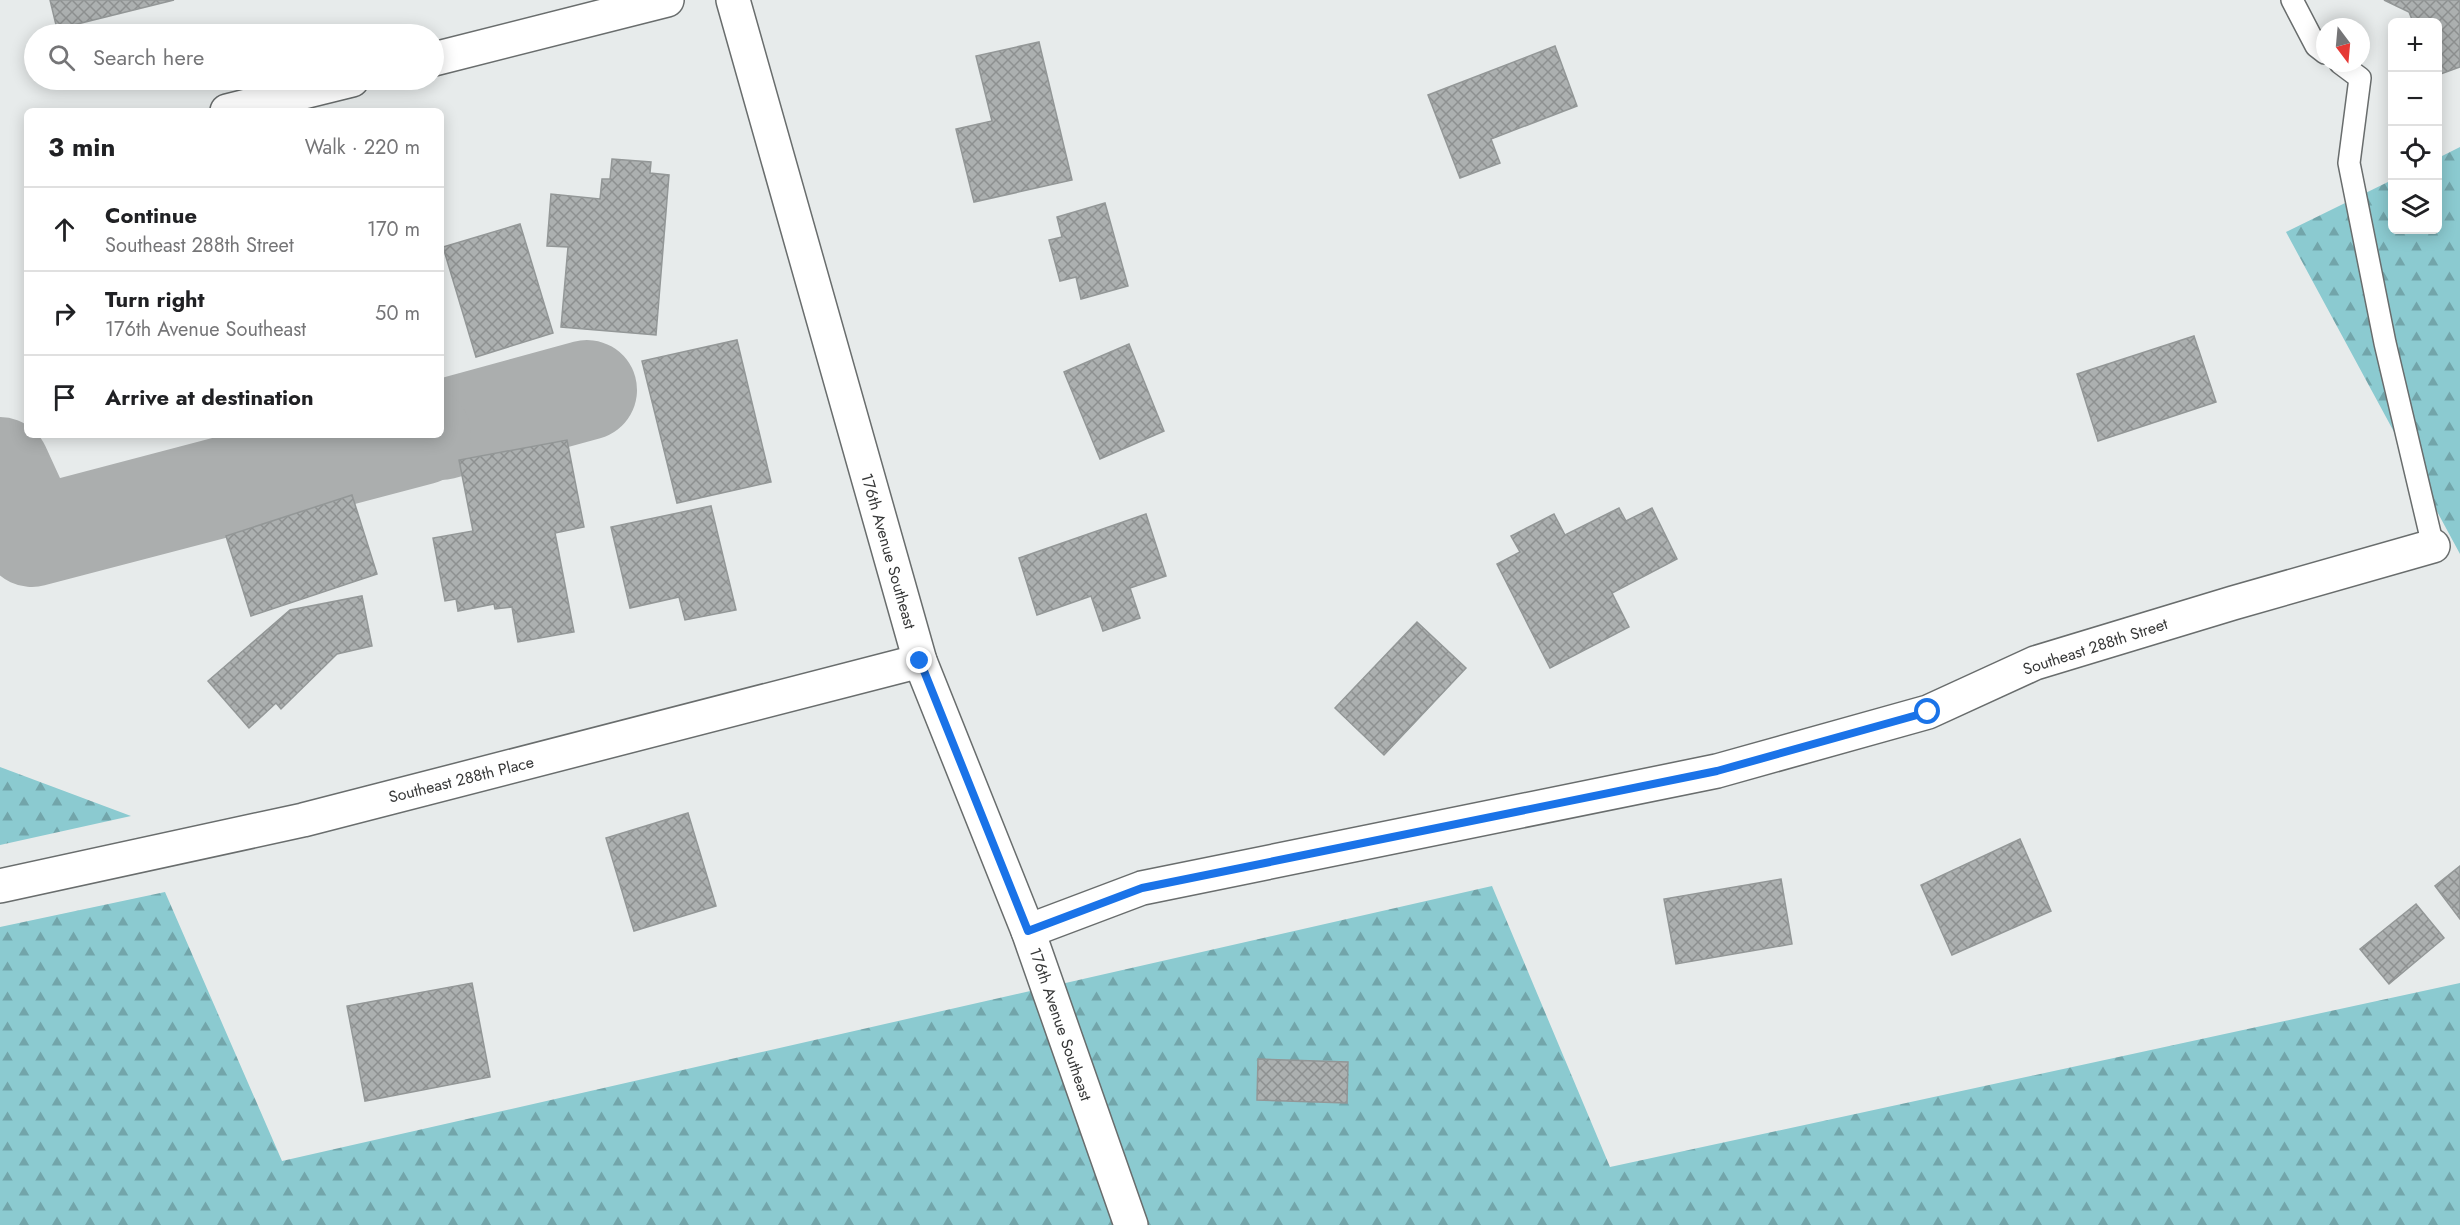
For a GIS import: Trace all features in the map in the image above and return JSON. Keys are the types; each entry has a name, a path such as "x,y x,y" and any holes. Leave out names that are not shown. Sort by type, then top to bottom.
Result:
{"street":[{"path":"444,56 667,0"},
{"name":"176th Avenue Southeast","path":"733,0 920,661 1028,931 1131,1225"},
{"path":"239,108 312,90"},
{"name":"Southeast 288th Street","path":"1028,931 1142,888 1717,771 1928,712 2035,663 2232,603 2433,546"},
{"name":"Southeast 288th Place","path":"0,886 303,820 920,661"}],"lane":[{"path":"2292,0 2316,46"},
{"path":"2352,72 2360,78 2349,163 2385,343 2433,546"}],"green space":[{"path":"2460,147 2460,554 2286,232 2388,182 2388,234 2442,234 2442,156"},
{"path":"0,767 131,816 0,845"},
{"path":"1492,886 1610,1167 2460,983 2460,1225 0,1225 0,927 165,892 282,1161"}],"building":[{"path":"50,0 174,0 77,24 56,24"},
{"path":"2384,0 2460,0 2460,67 2442,74 2442,18 2411,18 2409,12"},
{"path":"1039,42 1072,180 974,202 956,129 992,121 976,56"},
{"path":"1555,46 1577,106 1491,139 1500,163 1460,178 1428,95"},
{"path":"612,159 651,162 650,173 669,175 656,335 561,327 568,247 547,246 551,194 600,199 602,179 610,179"},
{"path":"1105,203 1128,286 1081,299 1076,277 1060,281 1049,240 1062,237 1057,217"},
{"path":"520,224 553,333 476,357 444,247"},
{"path":"2194,336 2216,402 2098,441 2077,374"},
{"path":"737,340 771,482 677,503 642,361"},
{"path":"1129,344 1164,431 1100,459 1064,372"},
{"path":"567,440 584,527 555,533 574,632 518,642 512,607 495,609 494,604 458,611 456,599 445,601 433,538 473,531 459,460"},
{"path":"352,495 377,574 251,616 226,536"},
{"path":"711,506 736,610 685,620 679,597 630,608 611,527"},
{"path":"1619,508 1626,521 1652,508 1677,559 1612,593 1629,627 1550,668 1497,564 1520,552 1511,536 1554,514 1565,535"},
{"path":"1146,514 1166,576 1130,588 1140,618 1103,631 1091,596 1037,615 1019,558"},
{"path":"362,596 372,646 337,654 281,709 276,703 249,728 208,681 290,610"},
{"path":"1417,622 1466,668 1384,755 1335,708"},
{"path":"688,813 716,906 634,931 606,838"},
{"path":"2020,839 2051,911 1952,955 1921,885"},
{"path":"2460,866 2460,919 2435,886"},
{"path":"1781,879 1792,944 1676,964 1664,899"},
{"path":"2416,904 2444,938 2389,984 2360,949"},
{"path":"472,983 490,1077 365,1101 347,1006"},
{"path":"1258,1059 1348,1062 1347,1103 1257,1100"}],"taxiway":[{"path":"444,429 587,390"},
{"path":"0,467 32,537 410,438"}],"route":[{"path":"920,661 1028,931 1142,888 1717,771 1928,712"}]}
